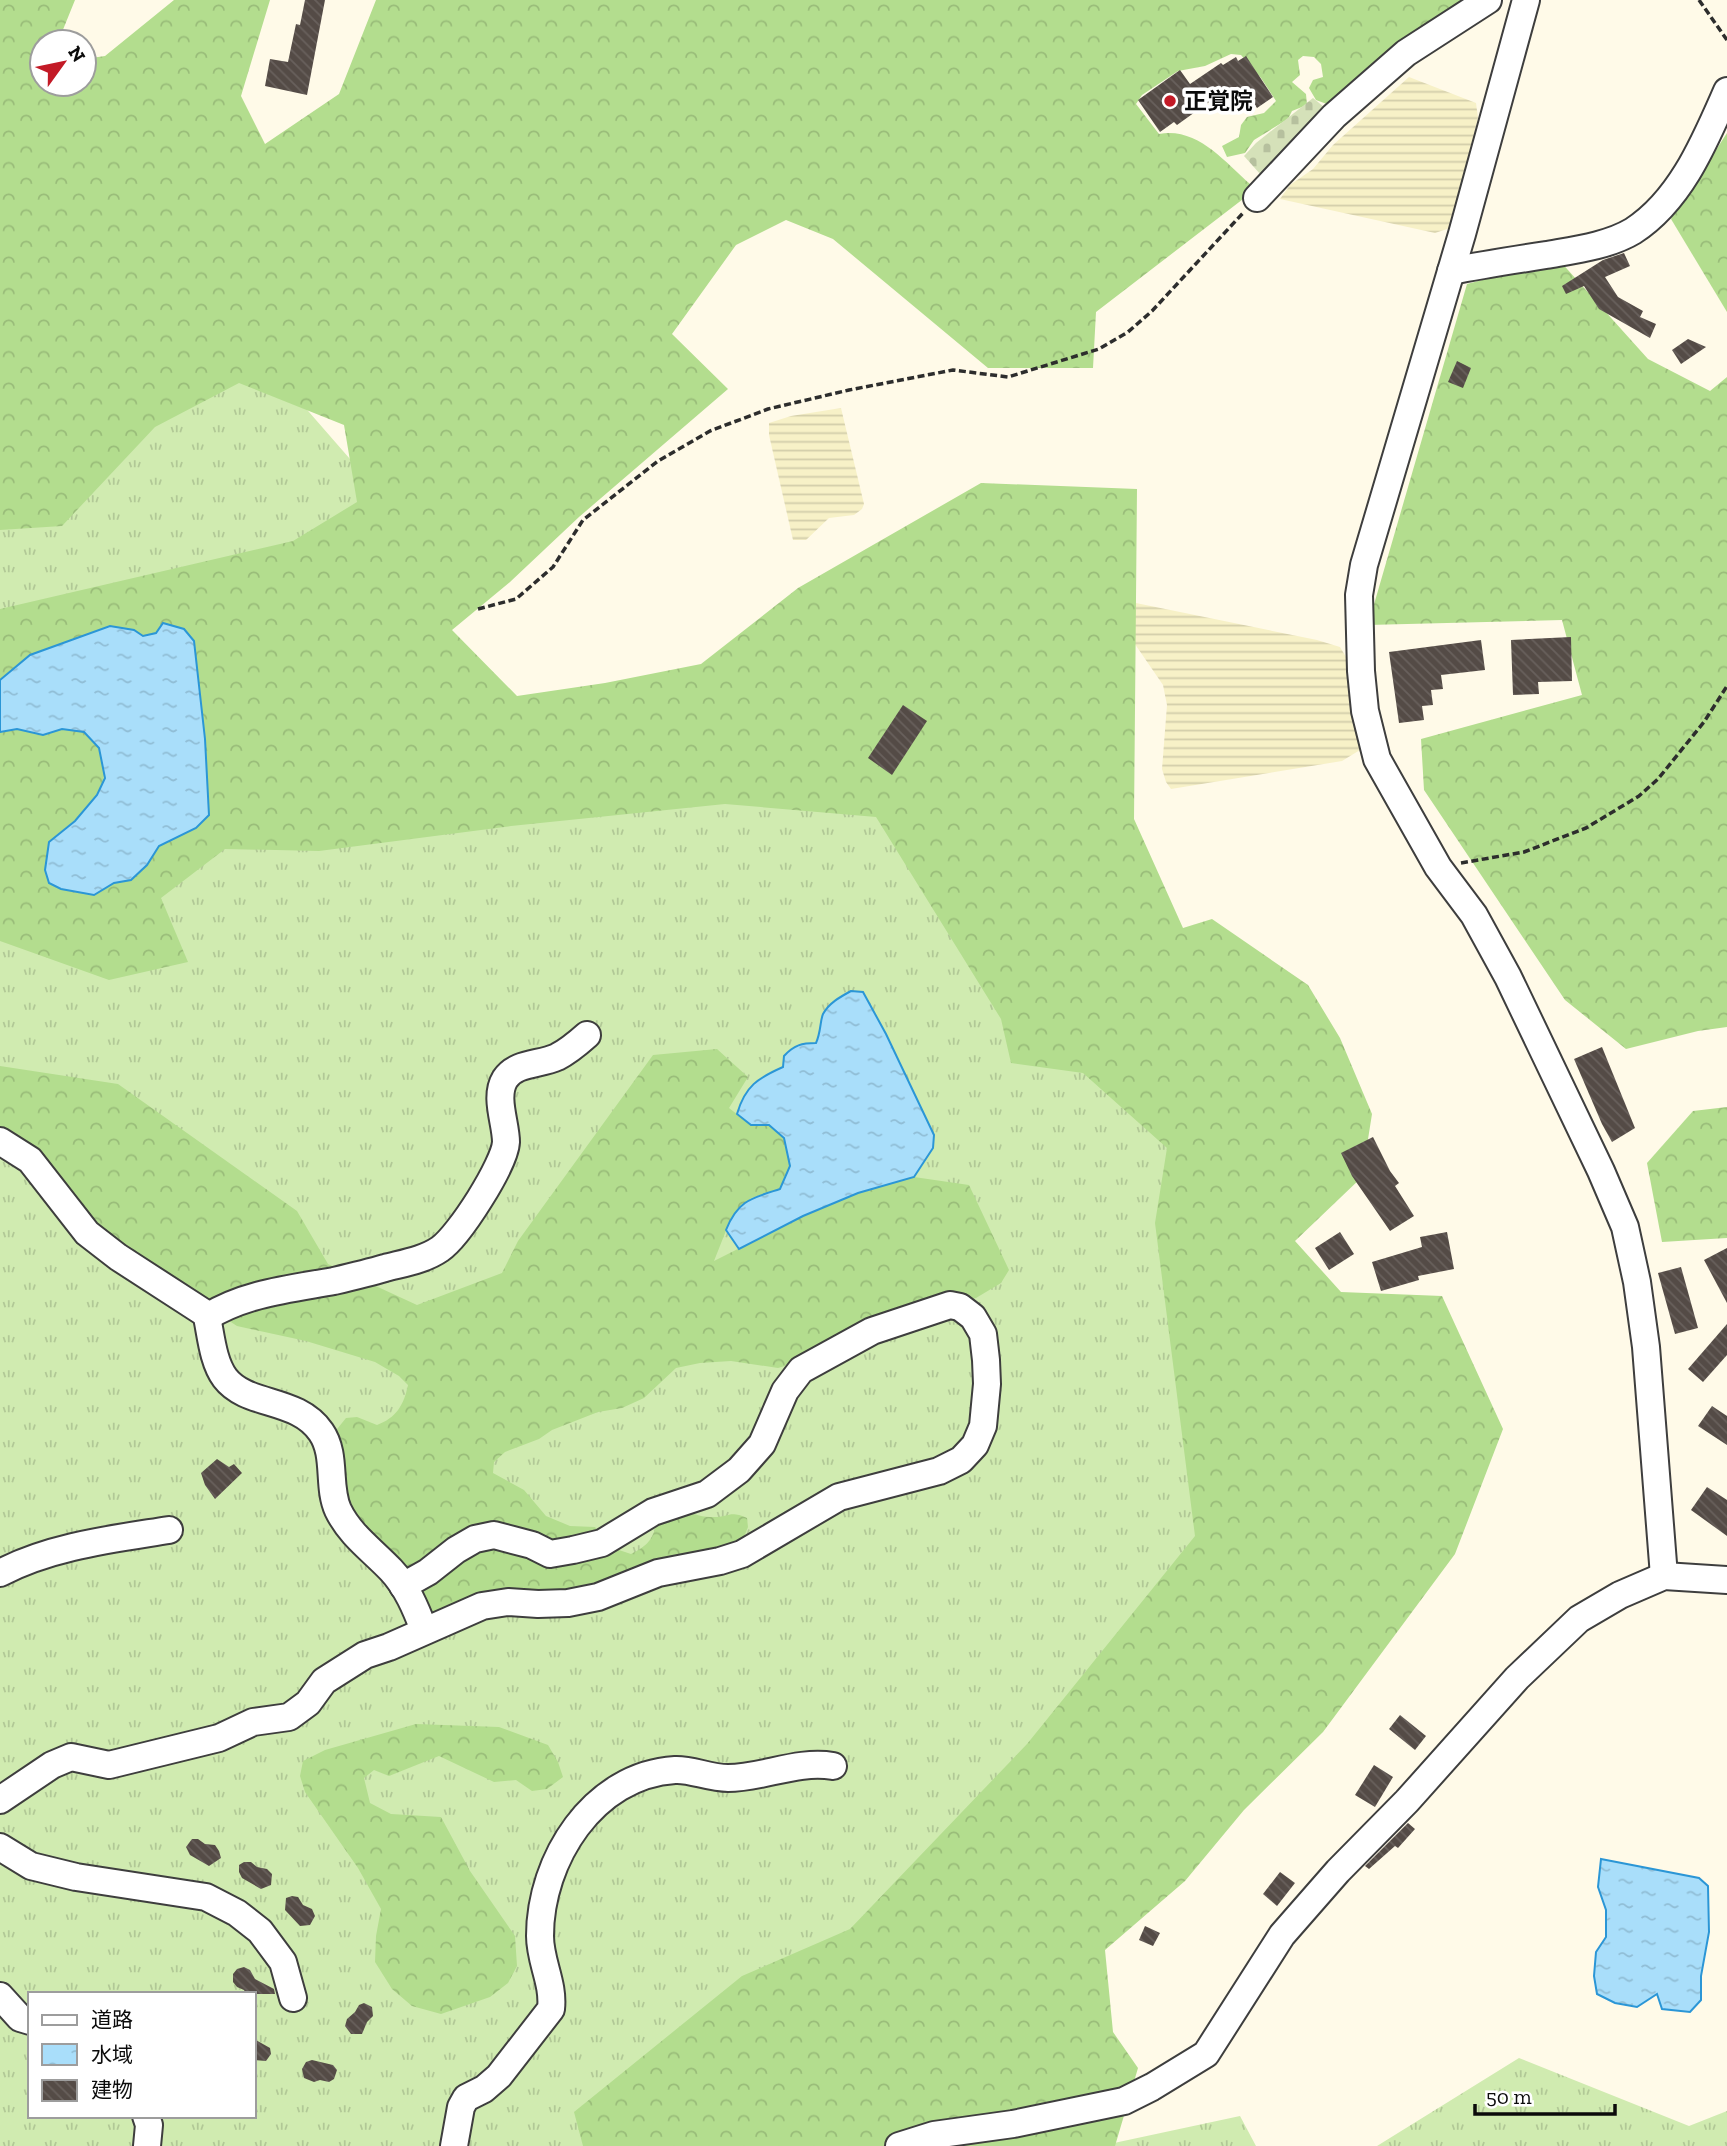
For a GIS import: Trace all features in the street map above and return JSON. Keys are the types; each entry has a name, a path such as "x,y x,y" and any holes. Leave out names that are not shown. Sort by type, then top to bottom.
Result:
{"street":[{"path":"1257,198 1334,116 1406,53 1488,0"},
{"path":"1526,0 1451,271 1364,565 1359,596 1361,671 1371,740 1377,759 1438,867 1474,915 1508,977 1625,1227 1637,1282 1646,1347 1664,1576"},
{"path":"1451,271 1590,247 1630,233 1649,220 1670,198 1703,146 1727,91"},
{"path":"207,1317 254,1295 368,1273 424,1258 441,1248 462,1225 502,1162 506,1143 501,1105 504,1080 516,1068 556,1057 573,1048 587,1035"},
{"path":"0,1141 30,1160 87,1233 207,1317 216,1360 225,1379 238,1389 288,1406 309,1418 322,1434 328,1450 332,1492 348,1528 389,1568 403,1586 424,1630"},
{"path":"0,1800 52,1765 71,1757 109,1765 219,1738 253,1721 289,1717 307,1703 324,1681 365,1655 482,1606 508,1602 568,1603 598,1597 658,1573 720,1562 742,1554 839,1497 939,1471 961,1460 975,1445 983,1426 987,1384 983,1334 973,1317 960,1307 950,1305 855,1338 801,1370 785,1391 762,1444 739,1470 707,1493 653,1512 602,1543 572,1550 550,1554 532,1545 494,1535 475,1539 403,1586"},
{"path":"0,1573 35,1558 78,1546 169,1530"},
{"path":"899,2146 934,2135 1013,2124 1124,2101 1206,2054 1282,1935 1338,1871 1408,1801 1517,1678 1579,1619 1620,1595 1664,1576 1727,1580"},
{"path":"454,2146 461,2107 466,2098 484,2089 499,2076 551,2009 553,1995 542,1960 542,1908 549,1879 561,1851 595,1805 617,1788 634,1780 677,1770 712,1778 734,1778 815,1763 833,1766"},
{"path":"0,1847 31,1866 76,1877 206,1897 237,1913 260,1931 283,1962 293,1998"},
{"path":"0,1996 20,2018 28,2020"},
{"path":"147,2118 149,2125 147,2146"}],"path":[{"path":"1699,0 1727,40"},
{"path":"478,609 516,599 553,567 583,520 658,461 710,432 768,408 849,390 953,370 1008,377 1099,349 1128,332 1152,311 1257,198"},
{"path":"1438,867 1524,852 1586,828 1639,796 1658,779 1704,722 1727,685"}],"shaded area":[{"path":"1409,77 1476,103 1478,118 1450,228 1435,233 1280,199 1290,185 1313,169 1333,145"},
{"path":"841,408 864,504 854,515 829,518 806,540 793,540 769,435 769,423 791,416"},
{"path":"1131,602 1340,647 1346,657 1354,726 1360,750 1342,761 1171,789 1162,769 1167,705 1163,685 1128,634"}],"green space":[{"path":"0,0 75,0 64,28 28,28 28,98 98,98 98,57 105,56 174,0 270,0 241,96 265,144 339,94 376,0 1463,0 1332,106 1316,100 1309,88 1313,80 1323,77 1321,64 1314,57 1303,56 1298,60 1300,75 1292,82 1306,94 1307,105 1292,111 1288,119 1254,140 1245,153 1227,157 1222,146 1239,137 1241,125 1247,117 1264,113 1276,101 1241,55 1231,54 1205,66 1178,71 1142,95 1136,104 1159,134 1173,133 1198,141 1220,156 1250,184 1247,196 1096,312 1093,368 988,368 833,239 786,220 736,245 672,334 728,389 452,630 517,696 605,683 701,664 798,588 981,483 1137,489 1134,819 1183,928 1212,919 1308,985 1340,1038 1372,1114 1362,1177 1295,1241 1341,1292 1442,1296 1503,1429 1455,1554 1323,1732 1244,1810 1185,1881 1105,1950 1113,2032 1138,2068 1115,2146 583,2146 574,2112 742,1976 850,1929 1027,1744 1195,1536 1155,1223 1167,1148 1083,1073 1011,1063 1001,1019 876,817 725,804 511,826 319,851 225,849 161,898 188,962 109,980 0,941 0,732 17,729 43,735 62,729 84,732 99,749 104,762 104,774 96,797 59,833 80,892 94,895 114,883 131,880 147,865 159,846 196,828 209,815 205,739 194,641 184,629 143,636 134,630 70,642 30,655 0,680 0,609 293,541 357,502 344,425 239,383 155,427 62,526 0,530"},
{"path":"1313,98 1329,111 1261,175 1244,156 1256,143"},
{"path":"0,131 275,373 350,459 373,522 506,727 966,645 1262,1292 1374,1461 1058,2013 1085,2146 0,2146"},
{"path":"1727,133 1727,312 1671,219"},
{"path":"1559,260 1648,359 1710,391 1727,377 1727,1027 1698,1031 1626,1049 1565,1000 1424,790 1421,739 1582,695 1562,620 1368,625 1467,284"},
{"path":"717,1049 748,1077 729,1108 751,1125 769,1125 784,1137 790,1166 780,1189 751,1198 731,1218 714,1261 803,1216 858,1193 914,1177 969,1185 1009,1270 1001,1283 976,1298 888,1324 799,1362 778,1368 731,1361 676,1368 644,1398 622,1408 598,1412 505,1452 494,1462 493,1473 524,1490 546,1516 570,1526 595,1527 613,1548 631,1554 649,1541 657,1520 679,1508 704,1517 733,1514 741,1516 747,1518 748,1527 742,1542 603,1587 431,1612 423,1605 407,1574 350,1512 329,1439 346,1418 357,1417 377,1425 389,1419 401,1405 408,1385 399,1376 375,1362 306,1341 237,1326 132,1258 0,1144 0,1066 118,1084 297,1211 328,1264 417,1305 502,1273 518,1241 653,1055"},
{"path":"1727,1107 1727,1238 1662,1242 1647,1163 1693,1111"},
{"path":"416,1724 499,1727 548,1745 563,1777 547,1789 532,1791 516,1780 494,1782 439,1756 389,1776 374,1770 364,1778 370,1803 391,1814 441,1817 470,1871 515,1936 517,1966 508,1983 490,1997 441,2014 412,2006 392,1989 375,1962 381,1909 358,1868 305,1792 300,1776 303,1761 325,1750"},
{"path":"1519,2058 1689,2126 1727,2111 1727,2146 1377,2146"},
{"path":"1240,2116 1256,2146 1100,2146"}],"water":[{"path":"163,623 184,629 194,641 205,739 209,815 196,828 159,846 147,865 131,880 114,883 94,895 61,889 49,883 45,870 49,842 75,821 97,795 105,778 99,748 84,732 62,729 43,735 17,729 0,732 0,680 30,655 110,626 134,630 143,636 156,633"},
{"path":"851,991 863,992 886,1034 934,1135 933,1148 914,1177 858,1193 803,1216 739,1249 726,1230 731,1220 747,1202 780,1189 790,1166 784,1138 769,1125 751,1125 737,1114 740,1104 754,1084 783,1067 784,1056 791,1049 802,1044 816,1043 825,1010"},
{"path":"1601,1859 1699,1878 1708,1886 1709,1932 1701,1976 1701,2000 1690,2012 1662,2009 1657,1994 1637,2007 1615,2003 1597,1994 1594,1976 1596,1952 1606,1937 1606,1910 1598,1887"}],"building":[{"path":"305,0 325,0 307,95 265,86 270,59 288,62 296,24 300,25"},
{"path":"1246,56 1273,97 1257,108 1245,90 1222,105 1216,97 1177,125 1174,122 1160,132 1138,100 1180,70 1190,84 1221,63 1223,65 1236,57 1238,61"},
{"path":"1624,253 1630,266 1605,277 1618,297 1643,311 1640,317 1656,324 1650,338 1599,309 1584,286 1566,294 1562,286 1603,260"},
{"path":"1688,339 1706,347 1681,364 1672,350"},
{"path":"1457,361 1471,368 1463,388 1448,382"},
{"path":"1571,637 1572,681 1538,682 1539,694 1513,695 1511,640"},
{"path":"1481,640 1485,670 1441,675 1443,689 1431,690 1433,705 1422,706 1424,720 1399,723 1389,652"},
{"path":"903,705 927,721 892,775 868,758"},
{"path":"1602,1047 1635,1128 1612,1142 1574,1059"},
{"path":"1373,1137 1399,1183 1395,1186 1414,1216 1390,1231 1352,1176 1341,1153"},
{"path":"1340,1232 1354,1254 1329,1270 1315,1248"},
{"path":"1447,1232 1454,1269 1418,1276 1419,1280 1381,1291 1372,1262 1422,1247 1420,1237"},
{"path":"1727,1248 1727,1303 1704,1260"},
{"path":"1681,1267 1698,1328 1675,1334 1658,1273"},
{"path":"1727,1324 1727,1355 1703,1382 1688,1369"},
{"path":"1712,1406 1727,1416 1727,1445 1698,1426"},
{"path":"217,1459 229,1467 234,1464 242,1473 215,1499 205,1485 201,1473"},
{"path":"1707,1487 1727,1500 1727,1536 1691,1510"},
{"path":"1400,1715 1426,1736 1415,1750 1389,1729"},
{"path":"1374,1765 1393,1777 1375,1807 1355,1795"},
{"path":"1408,1823 1415,1829 1398,1848 1395,1846 1369,1869 1365,1866"},
{"path":"192,1839 215,1845 221,1858 209,1866 190,1855 186,1847"},
{"path":"244,1862 267,1869 272,1874 271,1885 261,1889 242,1878 239,1865"},
{"path":"1280,1872 1295,1883 1277,1906 1263,1894"},
{"path":"298,1897 303,1905 312,1909 315,1916 310,1925 300,1926 285,1910 286,1898"},
{"path":"1145,1926 1160,1933 1153,1946 1139,1940"},
{"path":"244,1967 250,1970 255,1979 274,1989 275,1994 245,1992 237,1987 233,1982 233,1974"},
{"path":"364,2003 372,2007 373,2016 362,2034 351,2034 345,2026 347,2019"},
{"path":"256,2040 270,2048 271,2054 266,2061 256,2060"},
{"path":"312,2060 333,2065 337,2070 334,2079 329,2082 314,2082 304,2078 302,2069 306,2062"}],"place":[{"name":"正覚院","path":"1170,101"}]}
